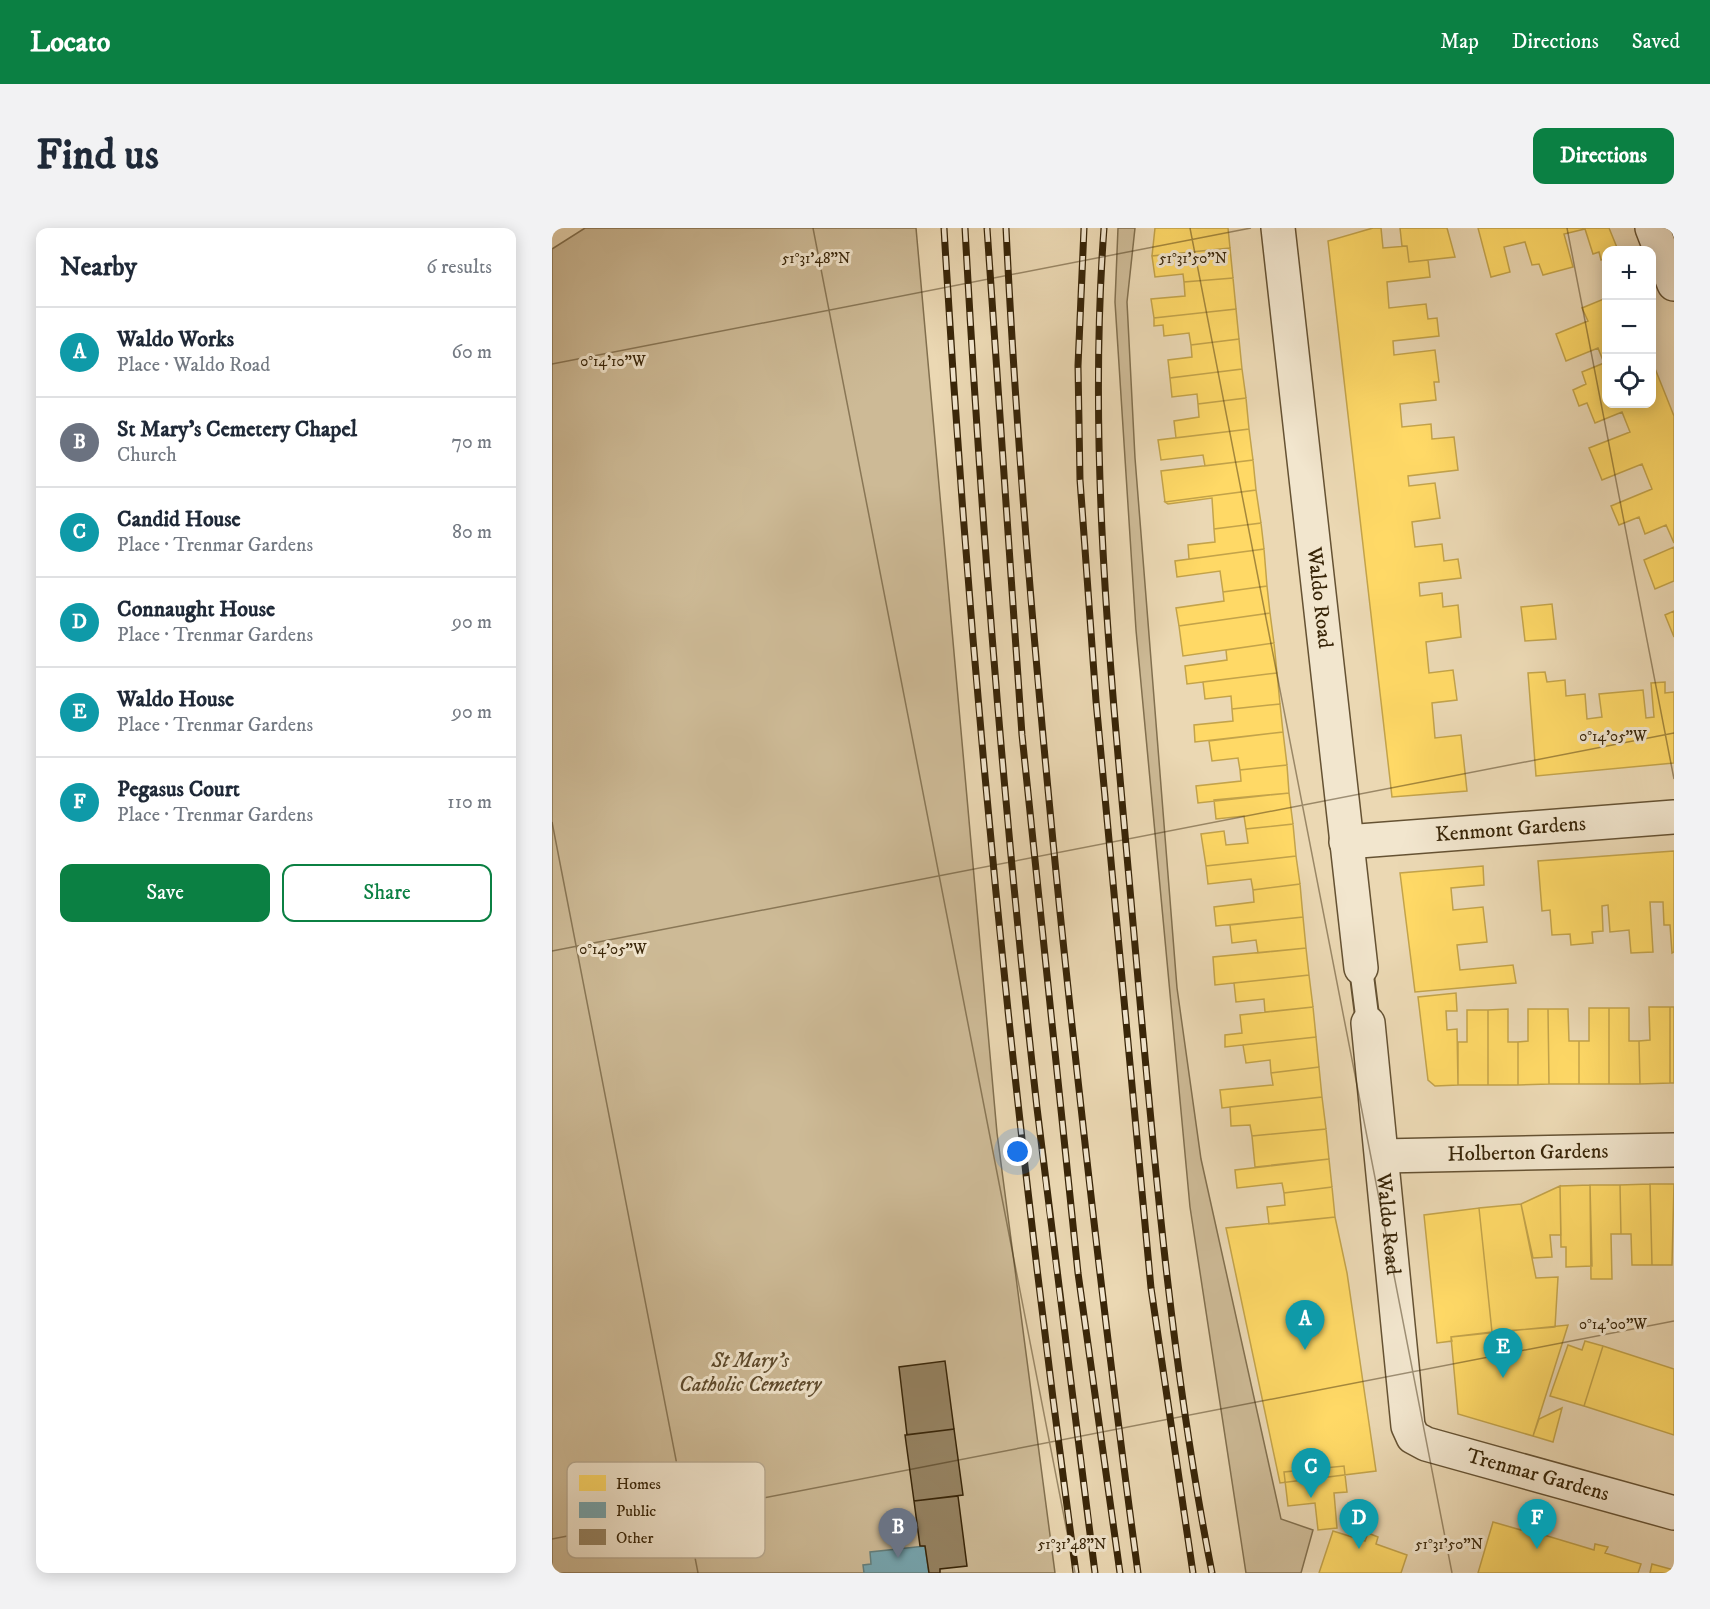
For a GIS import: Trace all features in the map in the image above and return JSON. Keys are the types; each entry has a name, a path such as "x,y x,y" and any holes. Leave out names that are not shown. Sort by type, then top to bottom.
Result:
{"street":[{"name":"Waldo Road","path":"1278,228 1361,968"},
{"path":"1652,228 1674,284"},
{"name":"Kenmont Gardens","path":"1346,842 1674,817"},
{"name":"Waldo Road","path":"1368,1023 1408,1426"},
{"name":"Holberton Gardens","path":"1382,1156 1674,1150"},
{"name":"Trenmar Gardens","path":"1408,1426 1413,1437 1425,1444 1674,1513"}],"lane":[{"path":"1361,968 1368,1023"}],"green space":[{"name":"St Mary's Catholic Cemetery","path":"585,228 916,228 997,1133 1055,1573 552,1573 552,249"},
{"path":"1118,228 1135,228 1127,302 1135,458 1177,988 1201,1159 1281,1519 1313,1530 1301,1573 1246,1573 1190,1207 1136,630 1115,302"}],"building: Homes":[{"path":"1155,228 1228,228 1230,248 1152,256"},
{"path":"1373,228 1381,228 1383,248 1407,246 1409,262 1428,260 1430,277 1387,282 1389,308 1426,304 1428,319 1437,318 1439,336 1393,341 1394,355 1435,350 1439,382 1434,382 1436,400 1400,404 1402,427 1431,424 1432,439 1454,437 1458,470 1408,476 1409,486 1435,483 1440,518 1412,522 1415,547 1442,544 1444,561 1458,559 1461,578 1419,583 1420,596 1442,593 1443,607 1458,605 1461,637 1426,642 1429,673 1453,670 1457,700 1432,703 1435,738 1461,735 1467,791 1392,797 1328,241"},
{"path":"1400,228 1447,228 1455,257 1409,262 1407,246 1402,246"},
{"path":"1478,228 1609,228 1616,246 1602,246 1601,260 1599,252 1593,254 1585,229 1564,234 1573,267 1543,275 1539,264 1532,265 1525,242 1504,247 1510,272 1491,277"},
{"path":"1230,248 1233,278 1184,282 1183,274 1155,277 1152,256"},
{"path":"1233,278 1236,309 1154,318 1151,299 1185,296 1184,282"},
{"path":"1602,300 1602,358 1598,348 1566,361 1556,334 1588,321 1582,308"},
{"path":"1236,309 1239,339 1191,345 1189,333 1164,336 1163,325 1154,326 1154,318"},
{"path":"1239,339 1242,369 1170,378 1168,360 1192,357 1191,345"},
{"path":"1602,364 1602,408 1656,408 1656,371 1674,416 1674,543 1666,525 1645,534 1639,517 1619,525 1611,506 1652,489 1642,464 1602,480 1589,448 1630,432 1622,412 1595,423 1587,403 1579,406 1573,390 1586,384 1582,372"},
{"path":"1242,369 1246,398 1198,404 1197,394 1172,397 1170,378"},
{"path":"1246,398 1249,429 1176,438 1174,421 1199,417 1198,404"},
{"path":"1249,429 1253,460 1205,466 1203,455 1161,460 1158,440"},
{"path":"1253,460 1256,490 1165,502 1161,471"},
{"path":"1256,490 1261,523 1214,529 1212,498 1168,504 1165,502"},
{"path":"1261,523 1264,549 1189,559 1188,545 1215,542 1214,529"},
{"path":"1674,547 1674,581 1655,589 1644,560"},
{"path":"1264,549 1267,586 1223,592 1220,571 1177,577 1175,561"},
{"path":"1267,586 1270,613 1179,626 1176,608 1224,601 1223,592"},
{"path":"1552,604 1556,639 1525,641 1521,607"},
{"path":"1674,611 1674,637 1665,615"},
{"path":"1270,613 1274,643 1183,656 1179,626"},
{"path":"1274,643 1277,673 1187,684 1185,666 1227,660 1226,650"},
{"path":"1545,672 1547,682 1565,680 1566,696 1585,694 1587,719 1602,717 1599,694 1643,690 1646,718 1654,717 1651,683 1665,682 1665,693 1674,692 1674,763 1536,776 1528,673"},
{"path":"1277,673 1280,704 1232,709 1231,696 1205,699 1203,682"},
{"path":"1280,704 1283,732 1195,742 1194,725 1233,721 1232,709"},
{"path":"1283,732 1287,765 1240,770 1238,758 1212,761 1209,741"},
{"path":"1287,765 1289,793 1198,803 1196,786 1241,781 1240,770"},
{"path":"1289,793 1293,824 1246,829 1244,816 1216,819 1214,800"},
{"path":"1293,824 1296,856 1206,866 1201,834 1224,831 1226,845 1248,843 1246,829"},
{"path":"1674,851 1674,952 1672,953 1670,925 1664,925 1663,902 1650,902 1653,952 1631,953 1629,930 1610,932 1608,905 1602,906 1603,931 1592,932 1593,943 1571,945 1570,934 1552,935 1550,910 1542,911 1538,861"},
{"path":"1296,856 1300,884 1253,890 1251,879 1208,884 1206,866"},
{"path":"1483,866 1484,885 1451,888 1453,910 1483,907 1487,942 1457,945 1460,970 1513,965 1516,983 1415,992 1400,873"},
{"path":"1300,884 1303,917 1216,926 1214,907 1254,902 1253,890"},
{"path":"1303,917 1306,948 1258,953 1256,940 1232,943 1230,925"},
{"path":"1306,948 1309,975 1215,985 1213,957"},
{"path":"1309,975 1313,1007 1265,1012 1264,999 1236,1002 1234,983"},
{"path":"1456,993 1457,1011 1446,1011 1447,1030 1457,1029 1458,1085 1435,1086 1428,1080 1418,997"},
{"path":"1313,1007 1316,1037 1225,1047 1225,1035 1242,1033 1240,1015"},
{"path":"1649,1007 1670,1007 1670,1083 1640,1084 1639,1041 1650,1040"},
{"path":"1670,1007 1674,1007 1674,1083 1670,1083"},
{"path":"1589,1008 1609,1008 1609,1084 1579,1084 1579,1041 1589,1041"},
{"path":"1609,1008 1629,1008 1629,1041 1639,1041 1640,1084 1609,1084"},
{"path":"1508,1009 1508,1042 1518,1042 1518,1085 1488,1085 1488,1010"},
{"path":"1528,1009 1548,1009 1549,1084 1518,1085 1518,1042 1528,1041"},
{"path":"1548,1009 1568,1009 1569,1041 1579,1041 1579,1084 1549,1084"},
{"path":"1467,1010 1488,1010 1488,1085 1458,1085 1458,1042 1467,1042"},
{"path":"1316,1037 1319,1067 1271,1073 1270,1060 1246,1063 1243,1045"},
{"path":"1319,1067 1322,1097 1222,1108 1220,1090 1273,1085 1271,1073"},
{"path":"1322,1097 1326,1129 1252,1136 1250,1125 1231,1126 1230,1107"},
{"path":"1326,1129 1329,1159 1255,1167 1252,1136"},
{"path":"1329,1159 1332,1187 1284,1193 1282,1183 1237,1188 1235,1170"},
{"path":"1650,1184 1652,1265 1632,1265 1631,1234 1621,1234 1620,1185"},
{"path":"1650,1184 1674,1184 1672,1265 1652,1265"},
{"path":"1590,1185 1592,1266 1566,1267 1566,1247 1561,1247 1560,1186"},
{"path":"1590,1185 1620,1185 1621,1234 1611,1234 1612,1279 1591,1279"},
{"path":"1560,1186 1561,1235 1550,1235 1552,1257 1533,1258 1521,1204"},
{"path":"1332,1187 1335,1217 1269,1224 1267,1207 1285,1205 1284,1193"},
{"path":"1521,1204 1536,1278 1558,1277 1555,1327 1492,1332 1479,1208"},
{"path":"1479,1208 1492,1332 1451,1337 1452,1341 1437,1343 1424,1215"},
{"path":"1335,1217 1347,1273 1376,1471 1280,1483 1226,1228"},
{"path":"1568,1325 1533,1436 1458,1414 1451,1337"},
{"path":"1585,1341 1603,1346 1584,1406 1550,1396 1568,1345 1582,1350"},
{"path":"1603,1346 1674,1369 1674,1435 1584,1406"},
{"path":"1562,1408 1553,1442 1533,1436 1539,1419"},
{"path":"1344,1466 1347,1492 1334,1493 1337,1528 1318,1530 1315,1503 1288,1506 1284,1472"},
{"path":"1493,1522 1521,1530 1523,1524 1535,1527 1534,1532 1594,1550 1595,1544 1608,1547 1605,1553 1641,1564 1638,1573 1478,1573"},
{"path":"1333,1531 1365,1541 1368,1533 1378,1537 1376,1544 1407,1555 1401,1573 1319,1573"},
{"path":"1652,1564 1674,1570 1674,1573 1650,1573"}],"building: Public":[{"path":"925,1546 929,1573 864,1573 863,1565 871,1564 870,1552"}],"building: Other":[{"path":"945,1361 954,1429 907,1435 899,1367"},
{"path":"954,1429 963,1495 914,1501 905,1435"},
{"path":"958,1496 967,1566 940,1569 940,1573 929,1573 925,1546 920,1546 914,1501"}],"railway":[{"path":"944,228 967,565 997,902 1033,1238 1076,1573"},
{"path":"965,228 986,558 1014,888 1037,1108 1095,1573"},
{"path":"987,228 1022,735 1078,1273 1120,1573"},
{"path":"1006,228 1022,485 1052,827 1096,1243 1138,1573"},
{"path":"1084,228 1078,366 1080,480 1096,701 1151,1288 1193,1573"},
{"path":"1104,228 1098,400 1104,571 1110,656 1163,1244 1184,1409 1212,1573"}],"place":[{"name":"Waldo Works","path":"1305,1350"},
{"name":"Waldo House","path":"1503,1378"},
{"name":"Candid House","path":"1311,1498"},
{"name":"Connaught House","path":"1359,1549"},
{"name":"Pegasus Court","path":"1537,1549"},
{"name":"St Mary’s Cemetery Chapel","path":"898,1558"}]}
